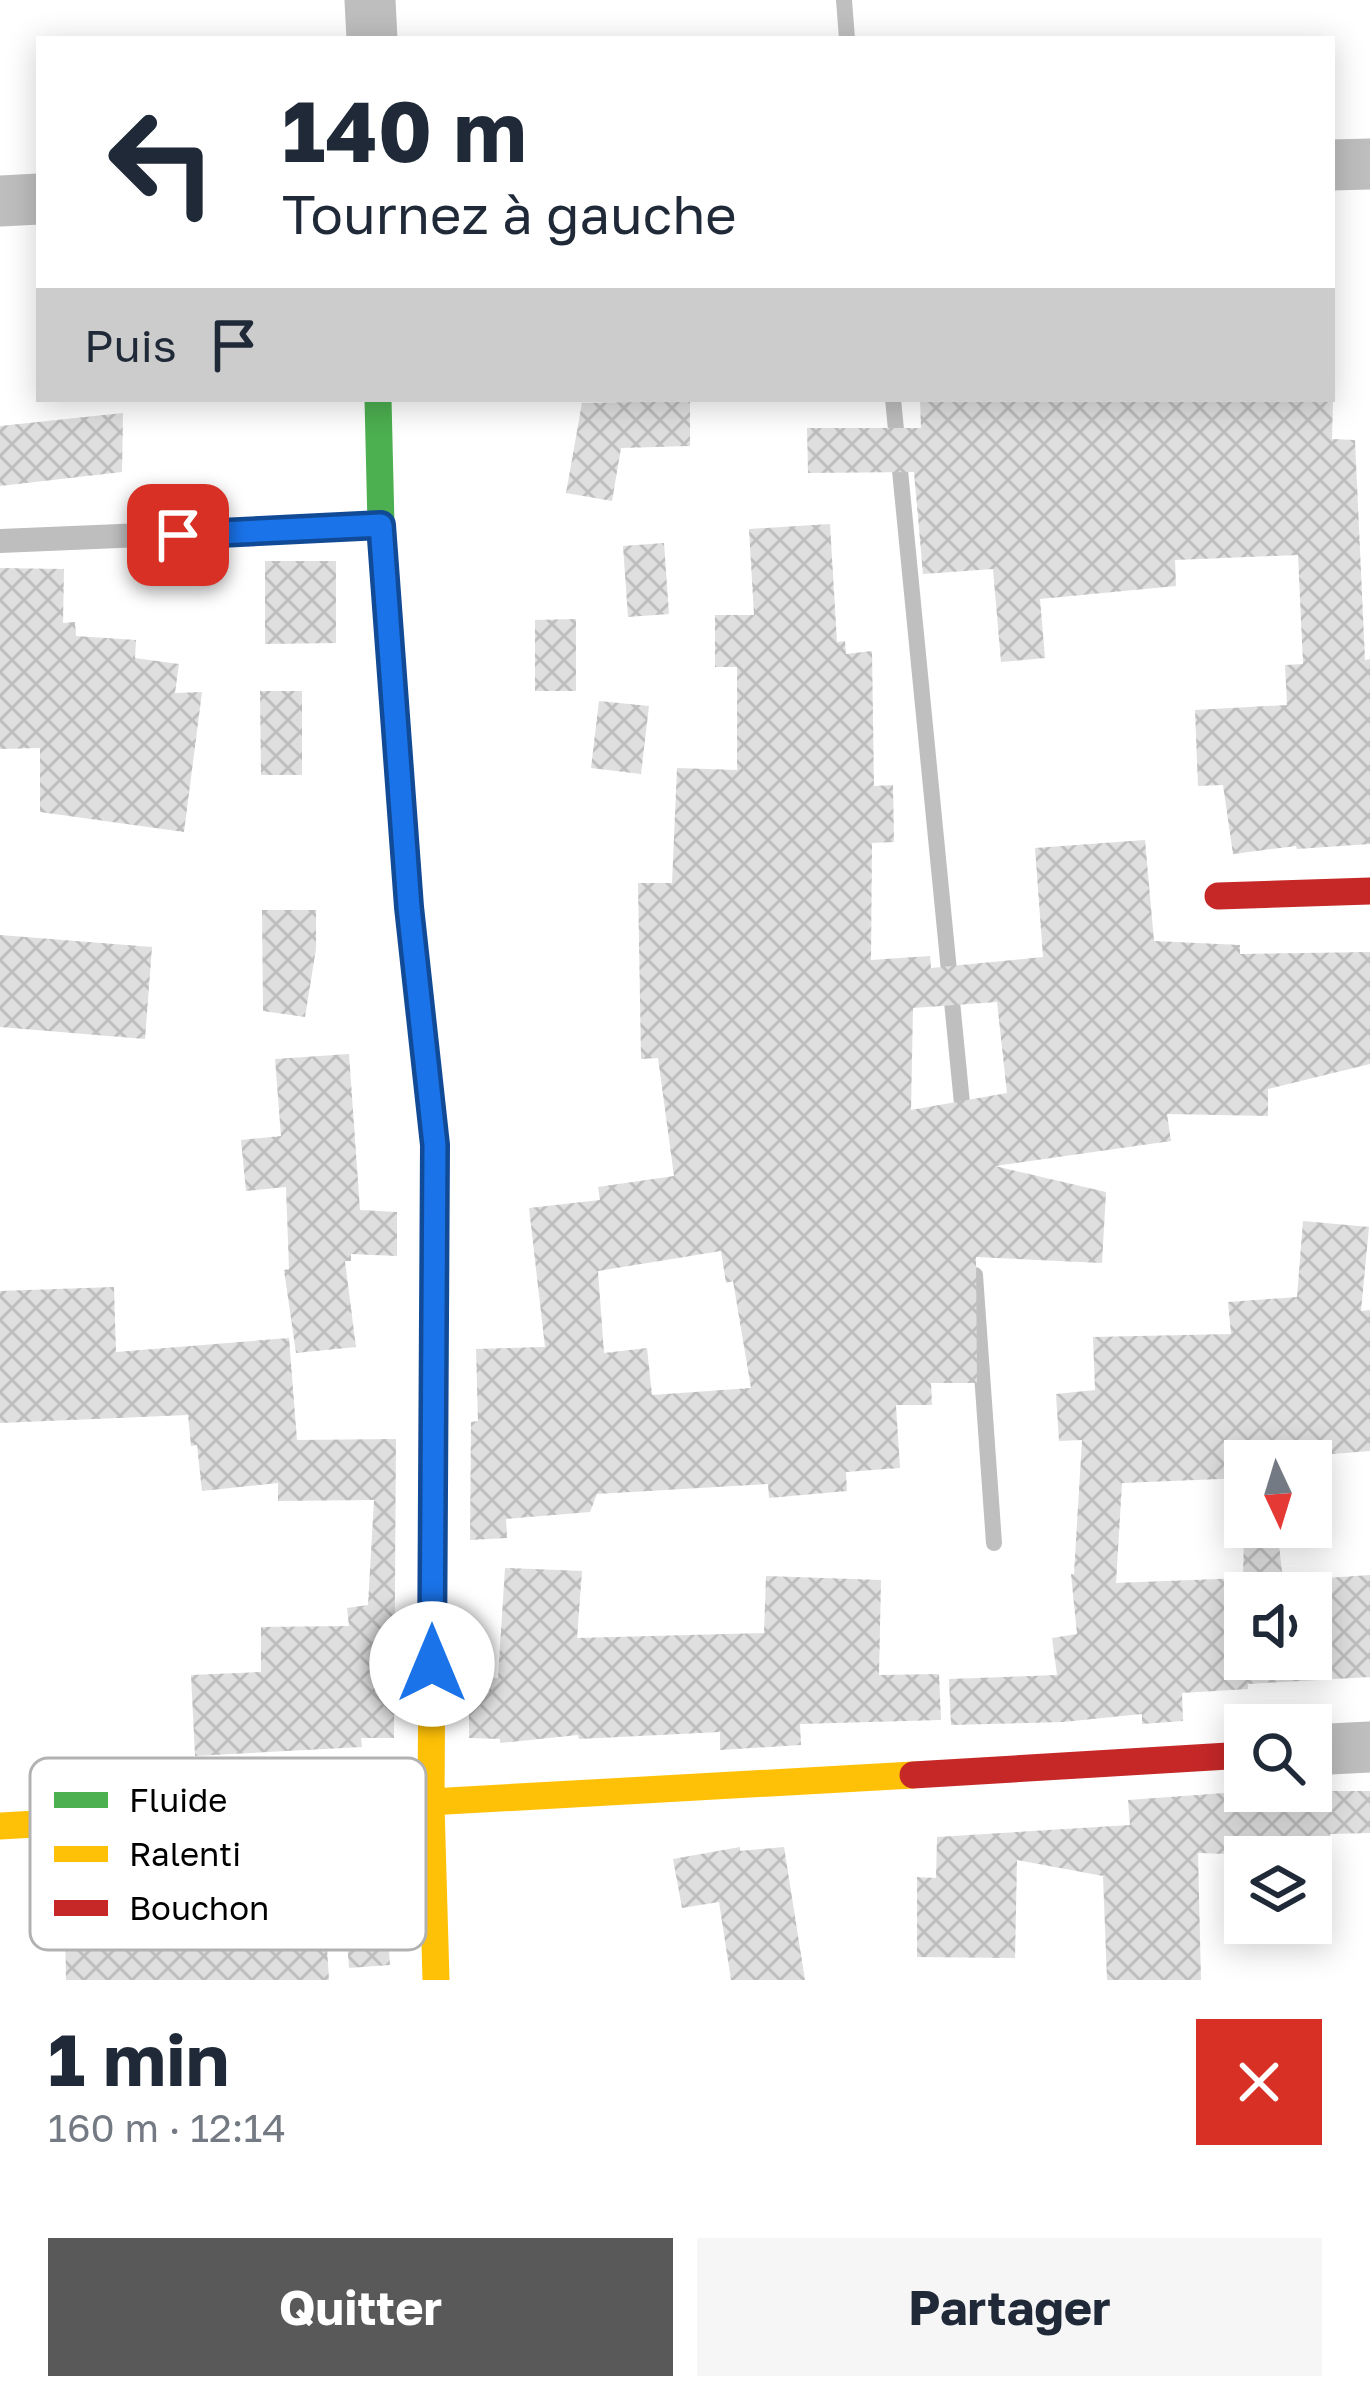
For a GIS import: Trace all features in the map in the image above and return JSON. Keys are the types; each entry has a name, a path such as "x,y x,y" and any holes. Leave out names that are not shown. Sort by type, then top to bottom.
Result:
{"street":[{"path":"370,0 371,36"},
{"path":"1335,165 1370,164"},
{"path":"0,201 36,199"},
{"path":"378,402 381,525 409,907 435,1145 431,1805 436,1980"},
{"path":"1218,896 1370,891"},
{"path":"1332,1749 1370,1747"},
{"path":"426,1805 1224,1756"},
{"path":"0,1826 30,1825"}],"lane":[{"path":"0,541 381,525"}],"building":[{"path":"690,402 690,446 621,448 612,501 566,493 582,403"},
{"path":"920,402 1333,402 1332,439 1355,440 1365,660 1370,659 1370,844 1233,854 1223,785 1198,786 1195,710 1287,705 1285,665 1303,664 1298,555 1175,560 1176,586 1040,599 1045,658 1001,662 993,569 923,574 914,472 808,473 807,428 921,428"},
{"path":"123,413 122,472 0,486 0,426"},
{"path":"830,524 837,642 845,641 846,654 872,651 874,786 893,785 894,842 872,843 871,960 930,956 931,968 1043,957 1035,848 1145,840 1154,941 1240,945 1240,954 1370,952 1370,1064 1268,1089 1268,1116 1167,1114 1171,1141 995,1166 1106,1192 1102,1263 976,1257 977,1383 931,1383 932,1405 896,1405 900,1468 846,1472 847,1491 769,1498 768,1484 597,1494 590,1512 506,1519 507,1538 470,1540 471,1422 478,1421 476,1349 545,1347 529,1208 600,1200 598,1187 674,1176 658,1058 641,1059 638,883 672,883 677,768 737,770 737,667 715,667 715,615 754,615 749,529","holes":["997,1002 1007,1093 911,1110 913,1008","721,1251 726,1283 733,1281 751,1388 652,1395 647,1348 604,1353 598,1271"]},
{"path":"664,543 669,614 628,617 623,546"},
{"path":"265,561 336,561 336,643 265,644"},
{"path":"0,568 64,569 63,623 75,622 76,636 136,640 135,658 179,664 175,693 202,692 184,832 40,812 40,748 0,749"},
{"path":"576,619 576,691 535,691 535,620"},
{"path":"260,691 302,691 302,775 261,775"},
{"path":"599,701 649,706 641,774 591,768"},
{"path":"262,910 316,910 316,949 305,1017 263,1011"},
{"path":"0,935 152,947 145,1039 0,1027"},
{"path":"349,1054 360,1210 397,1212 397,1256 351,1254 351,1261 345,1261 356,1347 296,1353 284,1270 289,1269 286,1187 246,1191 241,1140 281,1136 275,1059"},
{"path":"1303,1221 1369,1227 1361,1311 1370,1310 1370,1451 1332,1454 1332,1440 1224,1440 1224,1479 1122,1483 1116,1583 1224,1579 1224,1680 1318,1680 1182,1693 1183,1721 1142,1724 1142,1714 951,1725 949,1679 1057,1675 1052,1638 1077,1634 1071,1574 1082,1440 1059,1441 1056,1394 1095,1390 1093,1337 1231,1334 1228,1302 1297,1297"},
{"path":"114,1287 116,1352 289,1338 297,1440 396,1439 394,1738 361,1738 362,1747 195,1756 191,1675 261,1672 261,1627 349,1626 347,1608 368,1605 374,1500 278,1501 278,1483 202,1491 188,1415 0,1423 0,1291"},
{"path":"1244,1548 1279,1548 1282,1572 1243,1572"},
{"path":"505,1568 582,1571 577,1638 764,1633 766,1576 881,1580 879,1675 939,1674 941,1720 800,1724 801,1745 720,1750 720,1732 579,1739 578,1735 500,1743 500,1739 469,1738 469,1677 498,1678"},
{"path":"1370,1575 1370,1677 1332,1679 1332,1578"},
{"path":"1332,1791 1370,1791 1370,1833 1224,1836 1224,1854 1198,1853 1201,1980 1107,1980 1103,1876 1017,1860 1015,1958 917,1957 917,1877 936,1878 937,1837 1130,1825 1128,1800 1224,1793 1224,1812 1332,1812"},
{"path":"740,1847 740,1851 784,1847 805,1980 731,1980 719,1902 682,1908 673,1859"},
{"path":"65,1950 327,1950 329,1980 66,1980"},
{"path":"348,1950 389,1950 390,1965 349,1968"}],"waterway":[{"path":"844,0 847,36"},
{"path":"893,402 964,1124"},
{"path":"975,1275 994,1543"}],"traffic: fast":[{"path":"378,402 381,525 409,907 435,1153"}],"traffic: slow":[{"path":"435,1153 431,1805 436,1980"},
{"path":"426,1802 913,1775"},
{"path":"0,1826 30,1824"}],"traffic: jam":[{"path":"1218,896 1370,891"},
{"path":"913,1775 1224,1756"}],"route":[{"path":"178,535 381,525 409,907 435,1145 432,1664"}]}
